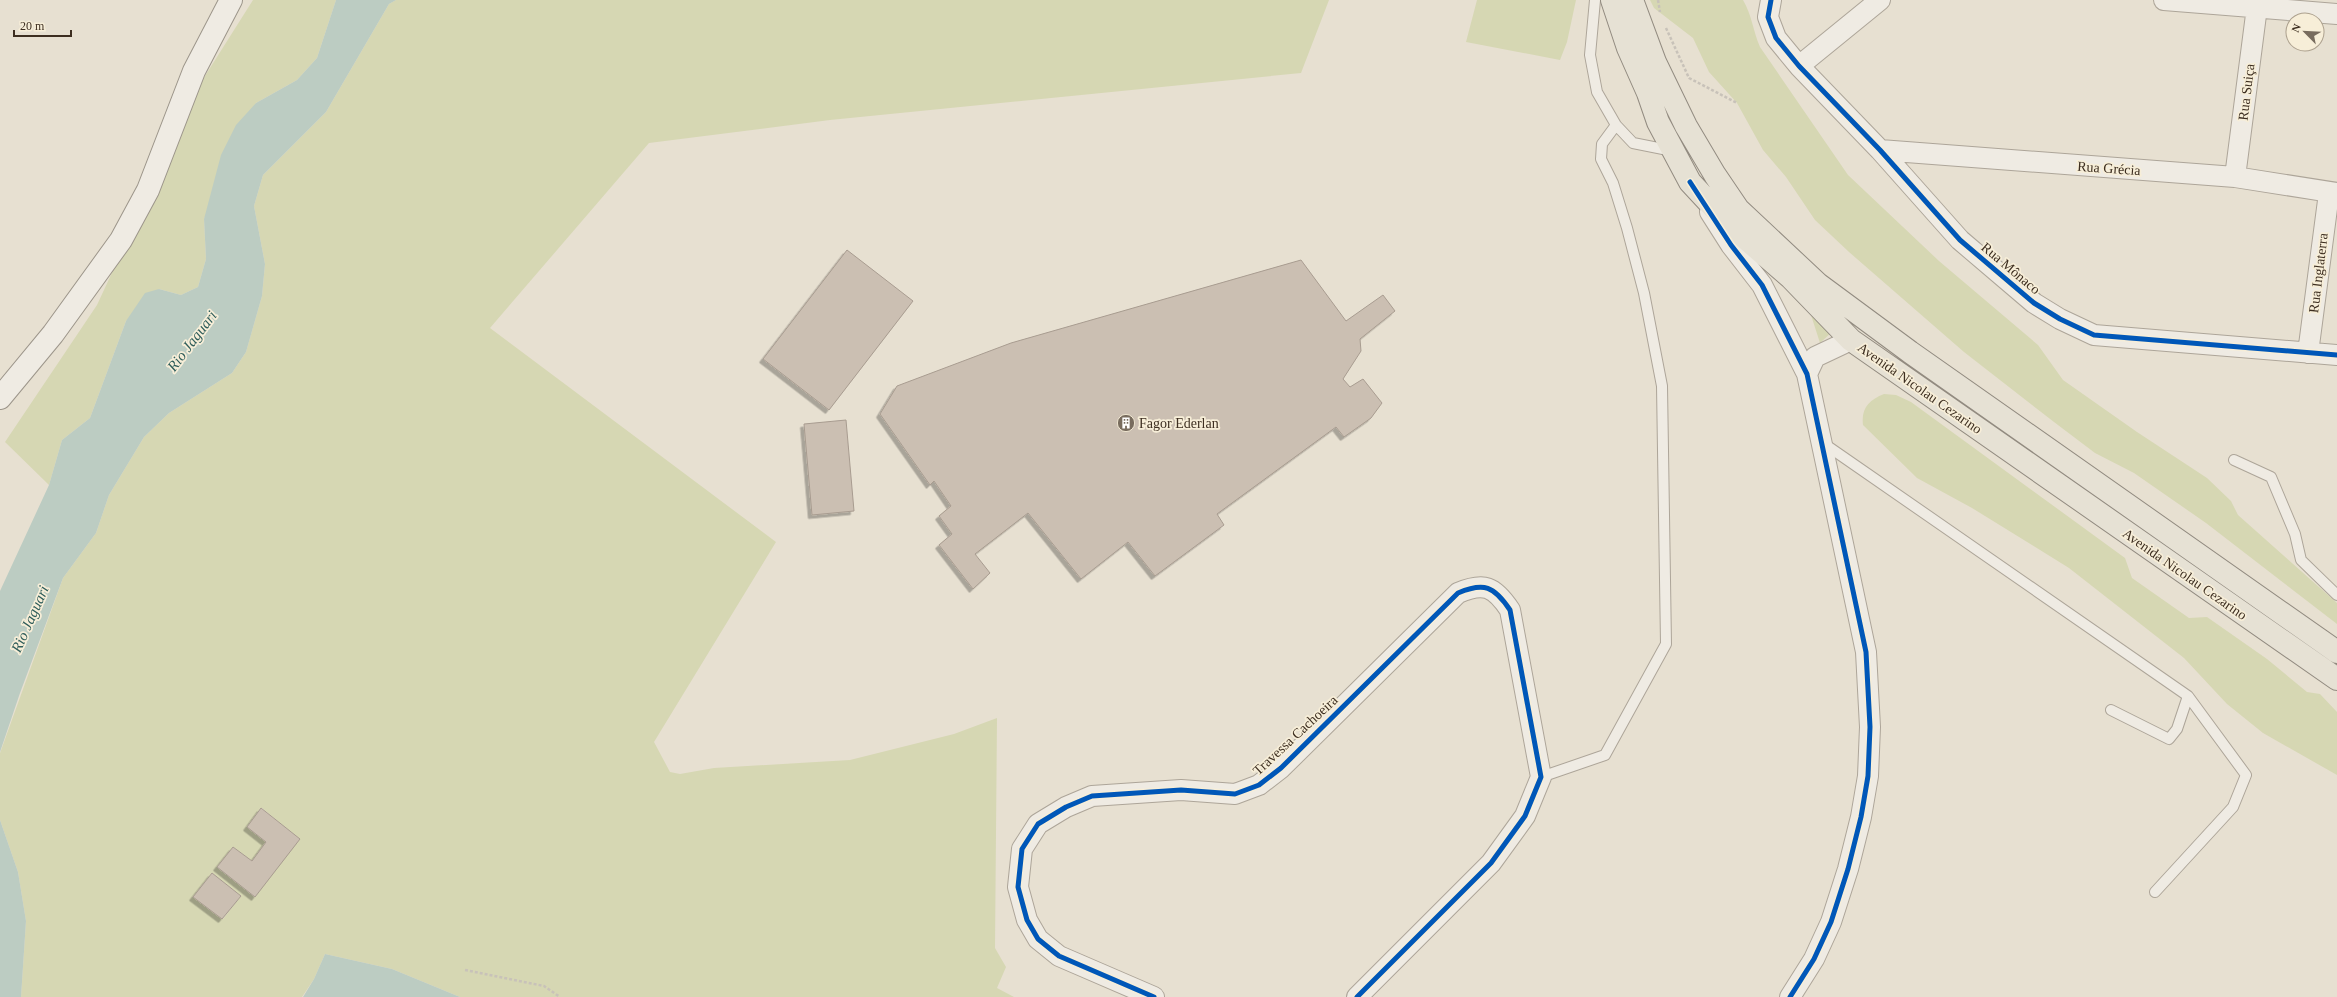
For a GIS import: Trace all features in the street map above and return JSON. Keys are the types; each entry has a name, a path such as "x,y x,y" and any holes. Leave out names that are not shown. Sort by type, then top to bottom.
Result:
{"main road":[{"path":"0,398 53,334 121,240 148,190 194,71 231,0"},
{"name":"Avenida Nicolau Cezarino","path":"1612,0 1628,48 1648,93 1658,122 1690,182 1729,224 1791,278 1851,340 2337,679"},
{"name":"Avenida Nicolau Cezarino","path":"1632,0 1650,49 1686,126 1715,175 1738,208 1818,284 1910,352 2337,652"}],"street":[{"path":"1799,66 1880,0"},
{"path":"2164,0 2337,14"},
{"name":"Rua Suiça","path":"2235,177 2257,7"},
{"name":"Rua Mônaco","path":"1770,9 1776,38 1799,66 1880,150 1960,240 2034,303 2067,323 2094,335 2337,355"},
{"name":"Rua Grécia","path":"1880,150 2235,177 2333,193"},
{"path":"1690,182 1731,245 1762,285 1807,374 1866,652 1870,727 1868,776 1848,869 1831,922 1814,959 1790,997"},
{"name":"Rua Inglaterra","path":"2308,353 2333,193"},
{"path":"1807,374 1815,357 1851,340"},
{"name":"Travessa Cachoeira","path":"1154,997 1059,956 1038,938 1027,920 1018,887 1022,848 1038,824 1066,807 1092,796 1181,790 1235,794 1259,785 1281,768 1458,593 1474,586 1486,587 1501,597 1510,610 1541,777"},
{"path":"1357,997 1491,863 1525,816 1541,777"}],"lane":[{"path":"1595,0 1590,55 1597,92 1616,125 1634,143 1673,152"},
{"path":"1541,777 1605,755 1666,644 1662,386 1644,293 1627,228 1613,183 1601,159 1602,144 1616,125"},
{"path":"1822,442 2188,696 2246,775 2233,807 2155,892"},
{"path":"2234,460 2271,478 2295,534 2301,560 2337,594"},
{"path":"2111,710 2169,739 2177,729 2188,696"}],"path":[{"path":"1658,0 1661,17"},
{"path":"1664,24 1689,78 1737,103"},
{"path":"465,970 544,986 560,997"}],"green space":[{"path":"253,0 336,0 317,58 297,80 256,103 204,219 206,259 198,287 181,295 159,289 126,321 90,418 62,440 49,485 5,442 97,305 198,87"},
{"path":"396,0 1329,0 1301,73 830,120 649,143 490,328 776,542 654,742 670,772 680,774 714,768 850,760 954,734 997,718 995,948 1006,967 997,988 1014,997 460,997 392,969 325,954 314,979 302,997 21,997 26,921 18,872 0,820 0,753 63,578 96,533 109,495 144,437 169,413 232,373 246,352 262,296 265,264 254,206 263,175 326,112 389,4","holes":["262,808 299,839 255,897 217,867 233,847 252,861 266,842 247,827","212,873 241,896 223,919 194,897"]},
{"path":"1477,0 1576,0 1567,42 1560,60 1466,42"},
{"path":"1650,0 1743,0 1760,47 1848,175 1939,261 2038,345 2063,380 2137,432 2207,478 2231,501 2238,515 2337,603 2337,624 2206,523 2134,473 2095,453 2054,422 1964,352 1849,252 1815,220 1786,177 1763,150 1737,103 1709,72 1693,38 1654,8"},
{"path":"1811,315 1833,331 1820,343"},
{"path":"1884,394 1896,395 1911,402 2125,558 2132,578 2189,618 2207,617 2267,659 2307,692 2320,694 2337,712 2337,775 2263,733 2227,704 2184,658 2069,568 1972,508 1917,478 1863,425 1863,414 1867,405 1874,399"}],"water":[{"name":"Rio Jaguari","path":"336,0 396,0 389,4 326,112 263,175 254,206 265,264 262,296 246,352 232,373 169,413 144,437 109,495 96,533 63,578 20,693 0,752 0,591 49,485 62,440 90,418 126,321 145,293 159,289 181,295 198,287 206,259 204,219 221,155 236,125 256,103 297,80 317,58"},
{"path":"0,820 18,872 26,921 21,997 0,997"},
{"path":"325,954 392,969 460,997 303,997 314,979"}],"building":[{"path":"847,250 913,301 829,410 763,359"},
{"name":"Fagor Ederlan","path":"1301,260 1346,321 1383,295 1395,311 1360,339 1361,351 1343,379 1350,387 1363,379 1382,403 1371,418 1344,437 1336,427 1217,514 1224,525 1155,576 1128,542 1081,579 1028,513 975,554 990,573 973,589 939,545 952,534 939,516 951,506 934,481 930,485 880,414 897,386 1011,343"},
{"path":"846,420 854,511 812,515 804,424"},
{"path":"261,808 300,839 255,897 217,867 233,847 252,861 266,842 247,827"},
{"path":"212,873 241,896 222,919 193,897"}],"cycle path":[{"path":"1771,0 1768,17 1776,38 1799,66 1880,150 1960,240 2034,303 2060,319 2094,335 2337,355"},
{"path":"1690,182 1731,245 1762,285 1807,374 1866,652 1870,727 1868,776 1861,817 1848,869 1831,922 1814,959 1790,997"},
{"path":"1154,997 1059,956 1038,939 1027,920 1018,887 1022,849 1038,824 1066,807 1092,796 1181,790 1235,794 1259,785 1281,768 1458,593 1475,588 1488,588 1499,596 1510,610 1541,777 1525,816 1491,863 1357,997"}],"place":[{"name":"Fagor Ederlan","path":"1126,423"}]}
